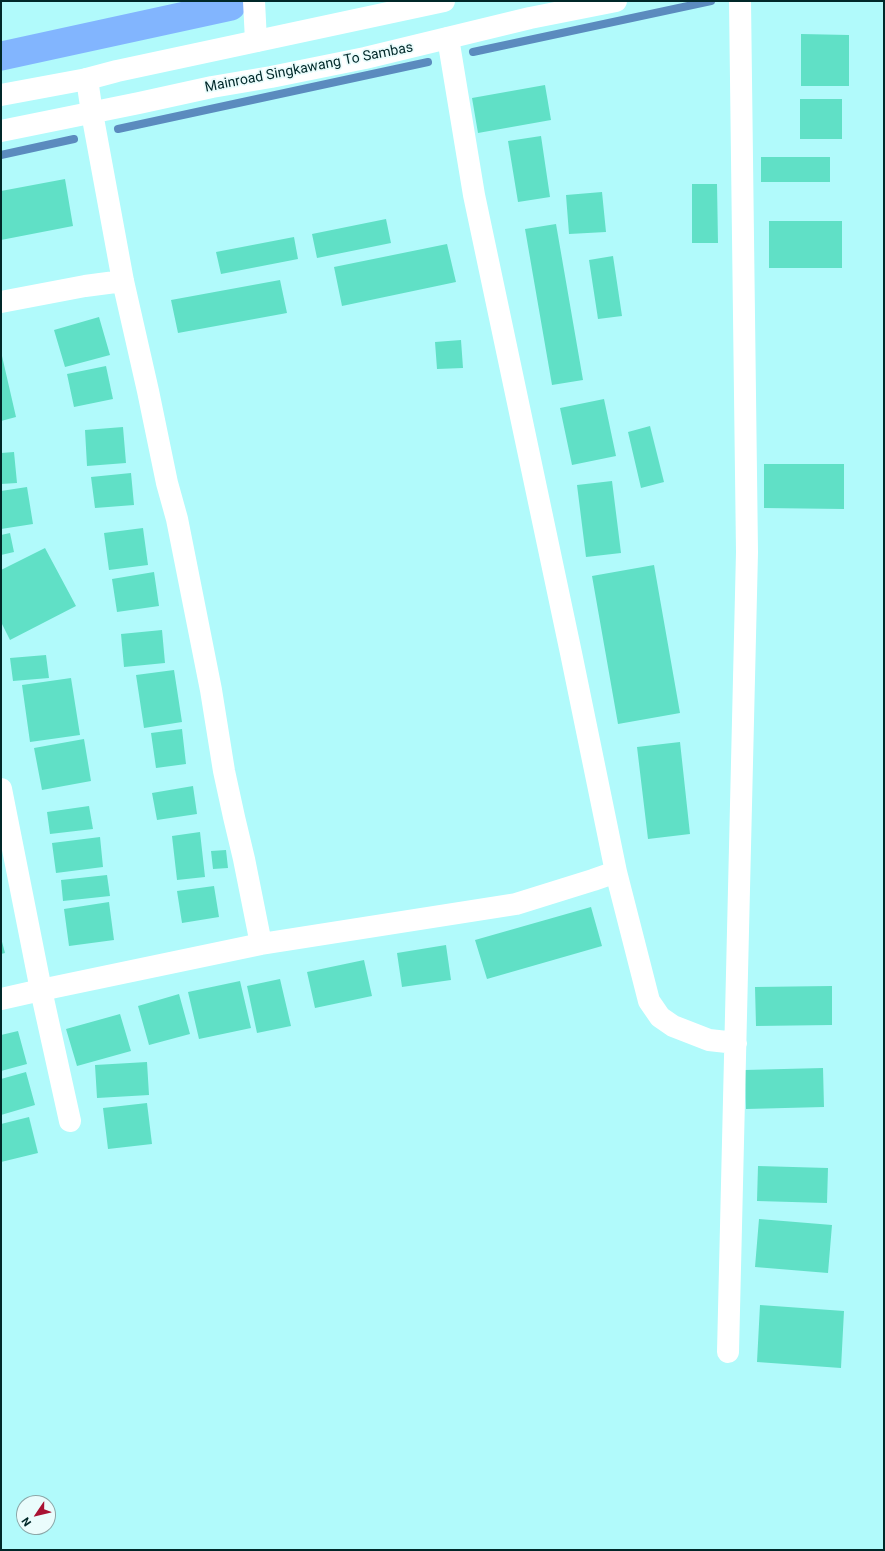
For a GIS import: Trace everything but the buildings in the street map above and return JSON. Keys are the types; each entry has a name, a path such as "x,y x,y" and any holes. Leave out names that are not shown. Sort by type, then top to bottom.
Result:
{"main road":[{"path":"254,1 256,41"},
{"path":"1,94 88,79 117,71 444,1"},
{"name":"Mainroad Singkawang To Sambas","path":"1,131 212,87 365,58 530,18 616,1"},
{"path":"728,1352 747,552 740,1"},
{"path":"448,38 474,195 520,406 616,872 649,1000 660,1017 673,1026 709,1040 736,1043"},
{"path":"88,79 92,113 123,281 148,390 167,483 177,520 211,690 224,771 261,944"},
{"path":"1,302 86,286 123,281"},
{"path":"1,789 41,990 70,1121"},
{"path":"1,998 261,944 516,904 616,872"}],"waterway":[{"path":"473,52 711,1"},
{"path":"1,56 231,6"},
{"path":"118,129 428,62"},
{"path":"1,155 74,139"}]}
